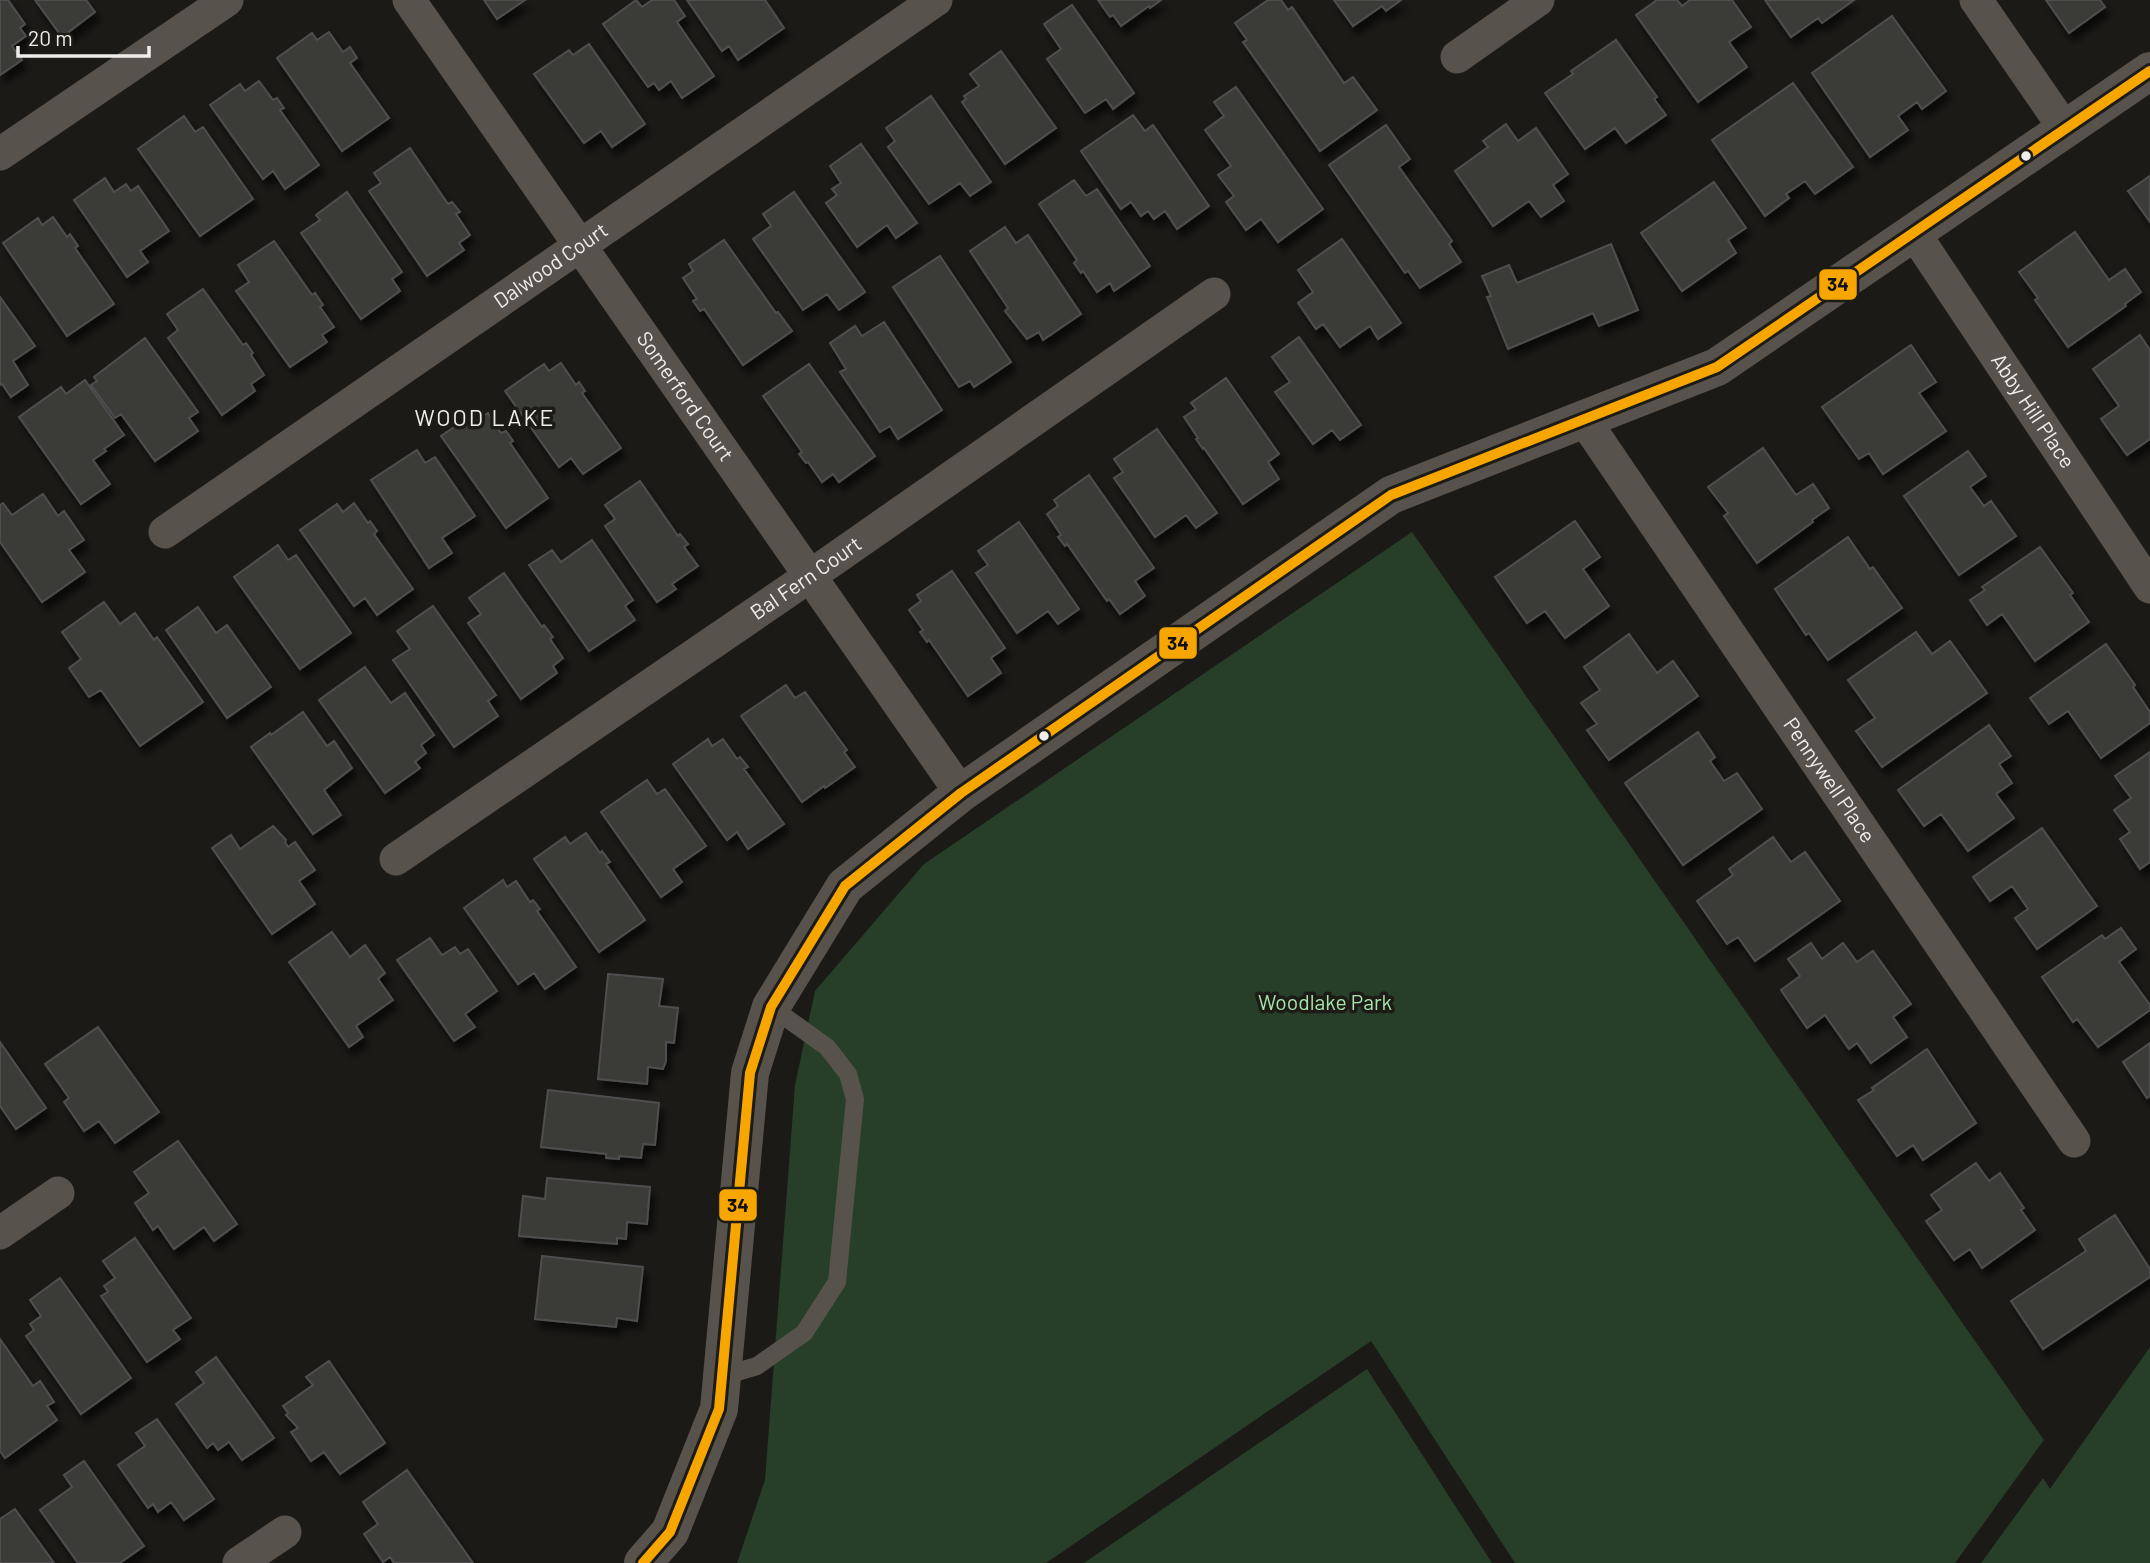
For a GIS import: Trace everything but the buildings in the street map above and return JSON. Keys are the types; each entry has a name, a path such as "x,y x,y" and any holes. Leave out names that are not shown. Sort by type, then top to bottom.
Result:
{"street":[{"path":"0,154 227,0"},
{"name":"Somerford Court","path":"409,0 961,793"},
{"name":"Dalwood Court","path":"165,532 936,0"},
{"path":"1457,57 1538,0"},
{"path":"1976,0 2066,129"},
{"path":"643,1563 670,1531 719,1409 750,1073 771,1007 845,886 961,793 1391,495 1717,367 2150,71"},
{"name":"Abby Hill Place","path":"1914,233 2150,587"},
{"name":"Bal Fern Court","path":"396,859 810,576 1214,294"},
{"name":"Pennywell Place","path":"1583,418 2074,1141"},
{"path":"0,1233 58,1194"},
{"path":"239,1563 285,1532"}],"lane":[{"path":"723,1376 758,1366 804,1334 837,1282 855,1099 848,1074 827,1047 771,1007"}],"green space":[{"name":"Woodlake Park","path":"1412,532 2044,1440 1955,1563 1515,1563 1371,1341 1046,1563 737,1563 765,1480 795,1085 815,991 924,864"},
{"path":"2150,1347 2150,1563 1981,1563 2043,1478 2050,1489"},
{"path":"1367,1369 1492,1563 1084,1563"}],"transit line":[{"name":"34","path":"643,1563 670,1532 719,1409 750,1073 771,1007 845,886 961,793 1391,495 1717,367 2150,71"}],"district":[{"name":"WOOD LAKE","path":"485,418"}]}
